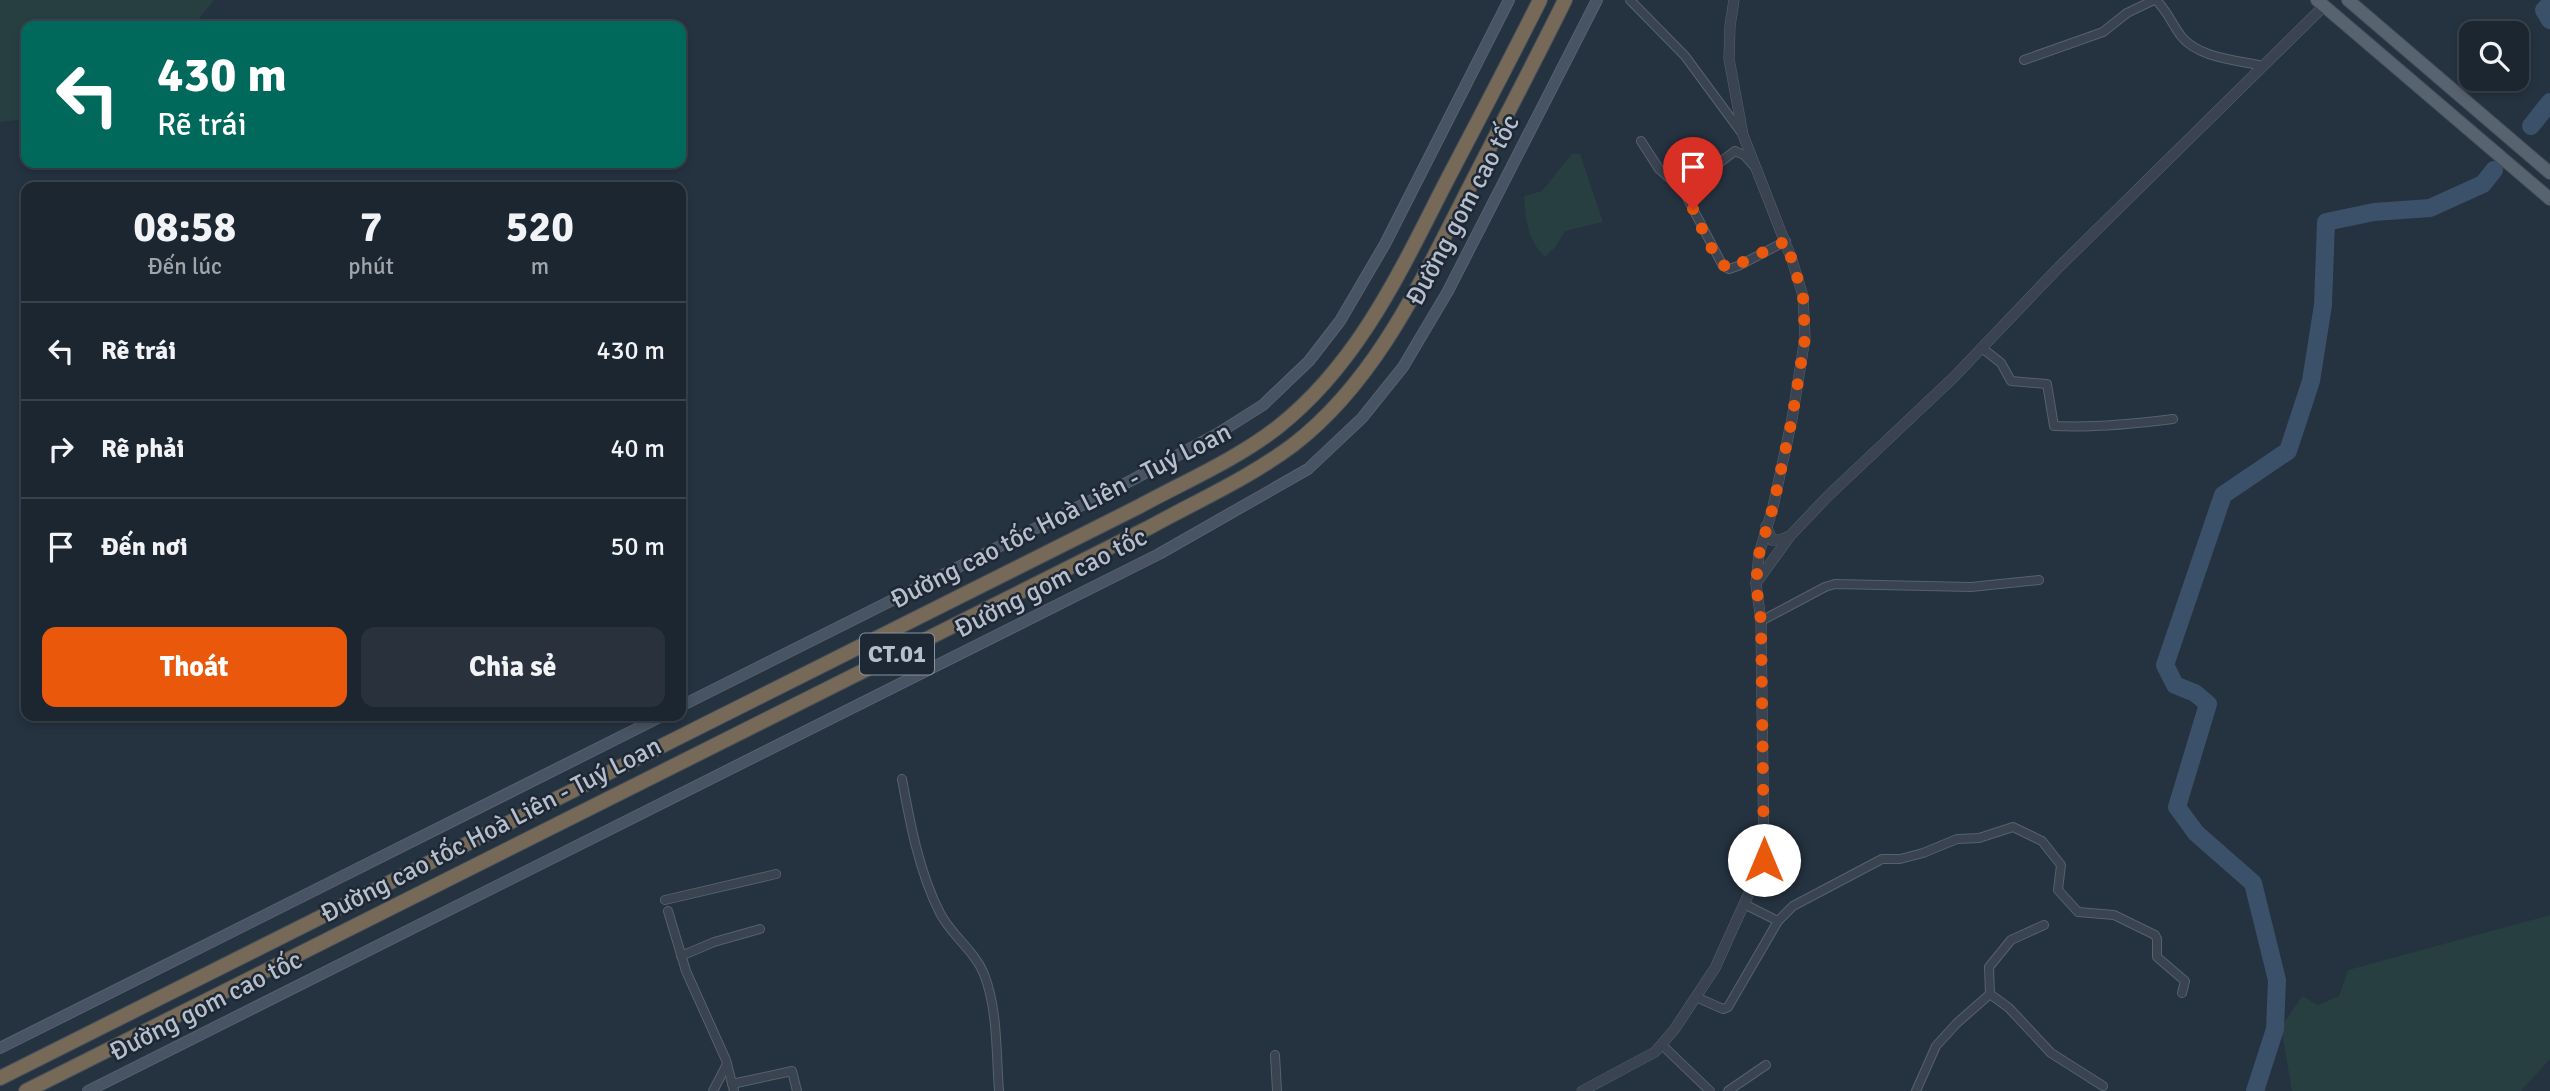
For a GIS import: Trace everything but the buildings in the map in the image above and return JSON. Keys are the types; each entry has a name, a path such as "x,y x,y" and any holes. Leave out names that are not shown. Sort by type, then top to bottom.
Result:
{"highway":[{"name":"Đường cao tốc Hoà Liên - Tuý Loan","path":"26,1091 1150,527 1241,478 1293,445 1343,398 1381,349 1426,274 1565,0"},
{"name":"Đường cao tốc Hoà Liên - Tuý Loan","path":"0,1078 1140,506 1230,458 1278,427 1327,382 1362,337 1406,262 1538,3"}],"main road":[{"name":"Đường gom cao tốc","path":"686,703 1132,480 1217,434 1263,404 1309,361 1340,321 1385,244 1509,0"},
{"name":"Đường gom cao tốc","path":"88,1091 1158,554 1308,469 1362,418 1403,367 1448,291 1597,0"},
{"path":"2348,0 2550,173"},
{"path":"2324,2 2550,198"},
{"name":"Đường gom cao tốc","path":"0,1048 652,721"}],"street":[{"path":"1630,0 1685,57 1743,135"},
{"path":"1582,1091 1655,1052 1662,1045 1715,968 1764,860 1761,621 1756,584 1759,554 1773,507 1792,419 1805,338 1803,296 1786,241 1743,135 1729,59 1734,0"},
{"path":"2024,60 2103,32 2127,13 2155,0 2169,13 2182,38 2203,52 2263,66"},
{"path":"1756,584 1790,536 1982,348 2056,270 2263,66 2324,2"},
{"path":"1641,141 1659,169 1683,190 1723,266 1729,269 1786,241"},
{"path":"1683,190 1735,151 1744,155 1758,171"},
{"path":"1982,348 2001,363 2011,381 2047,384 2054,426 2116,426 2173,419"},
{"path":"1766,526 1772,540 1790,536"},
{"path":"1761,621 1835,584 1971,587 2039,580"},
{"path":"902,779 911,827 936,904 947,925 976,960 985,977 994,1020 999,1091"},
{"path":"1696,997 1723,1009 1728,1007 1778,921 1793,906 1882,859 1900,859 1957,839 1979,838 2013,827 2042,842 2061,864 2058,890 2078,912 2114,915 2155,935 2157,957 2185,981 2182,993"},
{"path":"666,900 776,874"},
{"path":"1744,904 1778,921"},
{"path":"668,911 697,1000 727,1065 733,1087 792,1071 797,1091"},
{"path":"2045,925 2011,940 1989,967 1990,993 2009,1008 2051,1053 2103,1087"},
{"path":"681,956 714,942 760,929"},
{"path":"1916,1091 1936,1046 1990,993"},
{"path":"1662,1045 1710,1091"},
{"path":"1275,1055 1277,1091"},
{"path":"713,1091 727,1065"},
{"path":"1728,1091 1766,1065"}],"green space":[{"path":"0,0 214,0 197,21 21,21 21,120 0,122"},
{"path":"1572,154 1580,154 1603,222 1565,231 1545,257 1531,236 1524,196 1542,191"},
{"path":"2550,915 2550,1059 2521,1091 2292,1091 2281,1027 2302,996 2318,1005 2339,996 2348,970"}],"waterway":[{"path":"2550,4 2544,10 2550,20"},
{"path":"2531,126 2550,102"},
{"path":"2255,1091 2275,1029 2277,980 2253,883 2196,833 2177,807 2208,704 2195,693 2175,685 2165,665 2223,495 2288,451 2311,381 2323,305 2326,222 2374,212 2430,208 2483,184 2494,170"}],"route":[{"path":"1693,209 1723,266 1729,269 1786,241 1803,296 1805,338 1792,419 1773,507 1759,554 1756,584 1761,621 1764,860"}]}
